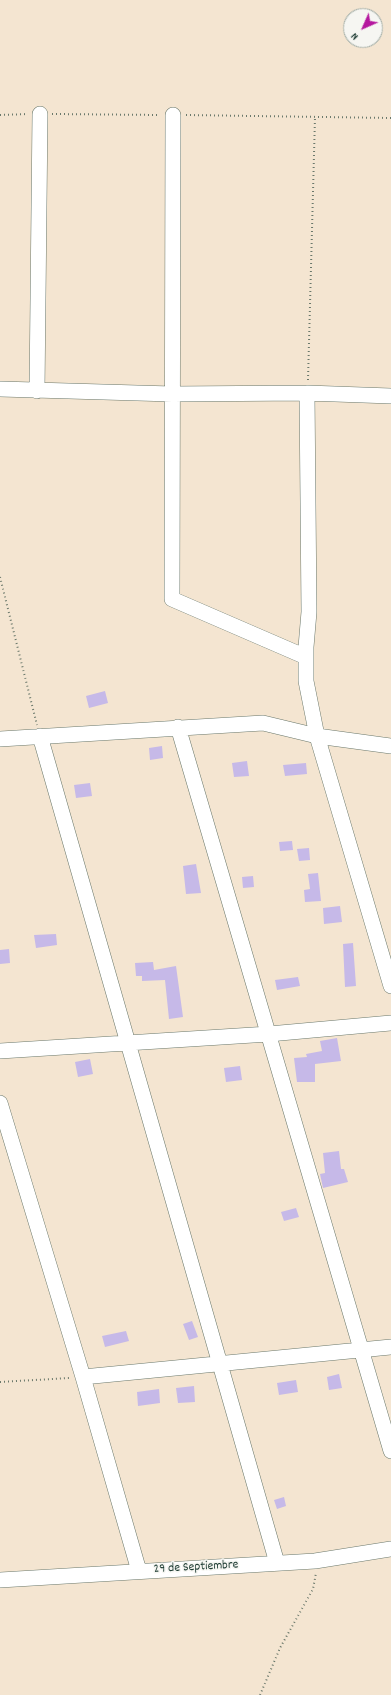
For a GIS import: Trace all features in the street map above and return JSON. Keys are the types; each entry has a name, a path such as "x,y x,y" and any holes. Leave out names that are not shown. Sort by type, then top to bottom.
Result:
{"street":[{"path":"37,391 40,114"},
{"path":"173,115 172,599 306,657"},
{"path":"0,390 172,394 307,393 391,396"},
{"path":"307,393 309,612 306,681 317,736 391,986"},
{"path":"0,739 263,723 317,736 391,746"},
{"path":"178,727 391,1451"},
{"path":"40,736 277,1563"},
{"path":"0,1051 269,1034 391,1023"},
{"path":"0,1103 83,1377 139,1571"},
{"path":"83,1377 391,1347"},
{"name":"29 de Septiembre","path":"0,1580 315,1561 391,1549"}],"path":[{"path":"0,115 173,115 391,118"},
{"path":"307,393 315,117"},
{"path":"0,577 40,736"},
{"path":"0,1382 83,1377"},
{"path":"260,1695 280,1648 313,1589 316,1576 315,1561"}],"building":[{"path":"105,691 108,703 89,708 86,696"},
{"path":"162,746 163,758 150,760 149,748"},
{"path":"247,761 249,776 234,777 232,763"},
{"path":"306,763 307,774 285,776 283,765"},
{"path":"90,783 92,796 76,798 74,785"},
{"path":"292,841 293,850 280,851 279,842"},
{"path":"309,848 310,860 299,861 297,849"},
{"path":"196,864 201,893 186,894 183,866"},
{"path":"318,873 321,901 305,902 304,890 310,889 308,874"},
{"path":"253,876 254,887 243,888 242,877"},
{"path":"340,906 342,922 324,924 323,908"},
{"path":"56,934 57,945 36,948 34,935"},
{"path":"353,943 356,986 345,987 343,944"},
{"path":"9,949 10,963 0,964 0,950"},
{"path":"153,962 154,970 176,966 183,1017 169,1019 165,980 142,981 142,976 136,976 135,963"},
{"path":"298,977 300,986 277,990 275,980"},
{"path":"337,1038 341,1061 315,1064 315,1082 297,1082 294,1058 307,1057 306,1054 322,1051 320,1041"},
{"path":"90,1059 93,1074 78,1077 75,1062"},
{"path":"240,1066 242,1080 226,1082 224,1068"},
{"path":"339,1151 341,1169 344,1169 348,1182 323,1188 320,1174 325,1173 323,1153"},
{"path":"296,1208 299,1217 284,1221 281,1212"},
{"path":"192,1321 198,1337 189,1340 183,1324"},
{"path":"126,1331 129,1341 105,1347 102,1336"},
{"path":"339,1374 342,1388 329,1390 327,1377"},
{"path":"296,1380 298,1392 279,1395 277,1383"},
{"path":"194,1386 195,1402 178,1403 176,1388"},
{"path":"159,1389 160,1403 138,1406 137,1392"},
{"path":"284,1497 286,1506 277,1509 274,1500"}]}
